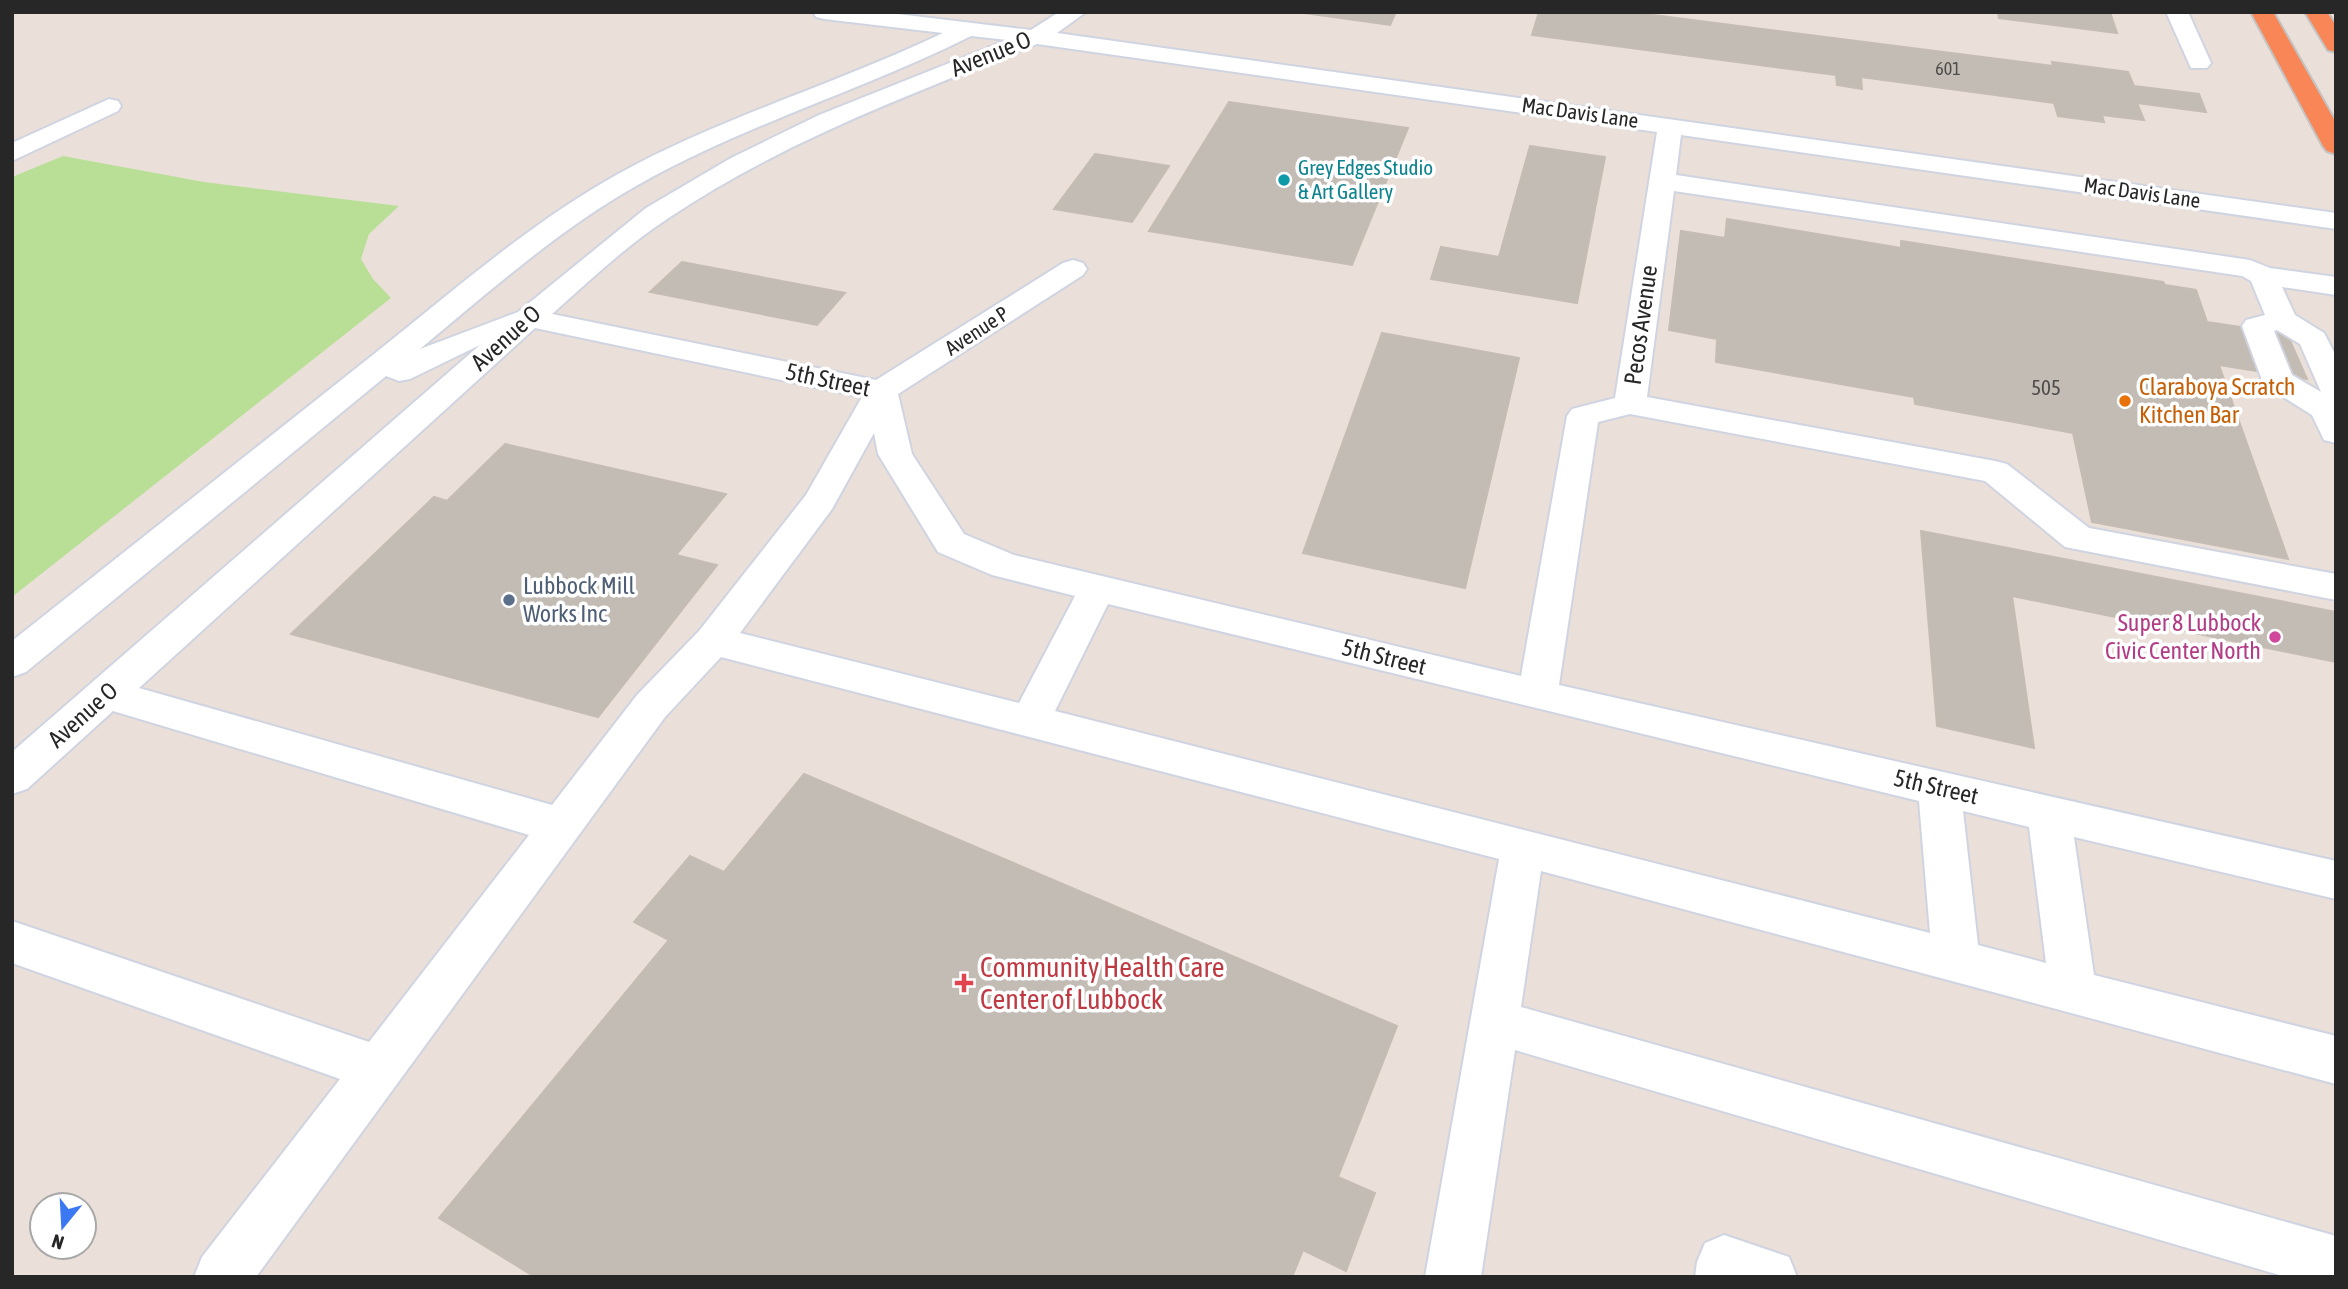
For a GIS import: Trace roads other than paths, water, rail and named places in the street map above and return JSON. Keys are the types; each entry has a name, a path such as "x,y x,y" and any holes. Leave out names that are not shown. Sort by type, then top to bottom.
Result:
{"highway":[{"path":"2262,12 2336,146"},
{"path":"2316,12 2336,45"}],"street":[{"name":"Mac Davis Lane","path":"824,12 978,21 1035,37 2336,221"},
{"name":"Avenue O","path":"12,777 529,317 597,259 656,214 740,163 828,120 1035,37 1075,12"},
{"path":"2177,12 2199,62"},
{"name":"Avenue O","path":"12,662 482,283 567,218 627,180 726,130 909,58 978,21"},
{"path":"12,153 109,106"},
{"name":"Pecos Avenue","path":"1538,695 1583,416 1630,404 1670,126"},
{"path":"1663,181 2250,269 2263,276 2336,286"},
{"path":"266,458 376,385 425,357 483,332 529,317 528,272 567,218"},
{"name":"Avenue P","path":"881,391 1073,269"},
{"path":"2263,276 2282,320 2313,339 2333,406"},
{"name":"5th Street","path":"529,317 881,391 895,454 951,543 1004,566 1538,695 2336,880"},
{"path":"2282,320 2257,326 2278,380 2333,406"},
{"path":"222,1277 651,706 713,641 820,501 881,391"},
{"path":"1630,404 1995,471 2078,538 2336,587"},
{"path":"1030,721 1098,588"},
{"path":"713,641 1523,847 2336,1060"},
{"path":"107,694 561,826"},
{"path":"1939,787 1956,961"},
{"path":"2049,813 2073,992"},
{"path":"1452,1277 1523,847"},
{"path":"12,942 379,1069"},
{"path":"1495,1022 2336,1264"},
{"path":"1723,1277 1724,1262 1769,1277"}],"place":[{"name":"Grey Edges Studio & Art Gallery","path":"1284,180"},
{"name":"Claraboya Scratch Kitchen Bar","path":"2125,401"},
{"name":"Lubbock Mill Works Inc","path":"509,600"},
{"name":"Super 8 Lubbock Civic Center North","path":"2275,637"},
{"name":"Community Health Care Center of Lubbock","path":"964,983"}]}
